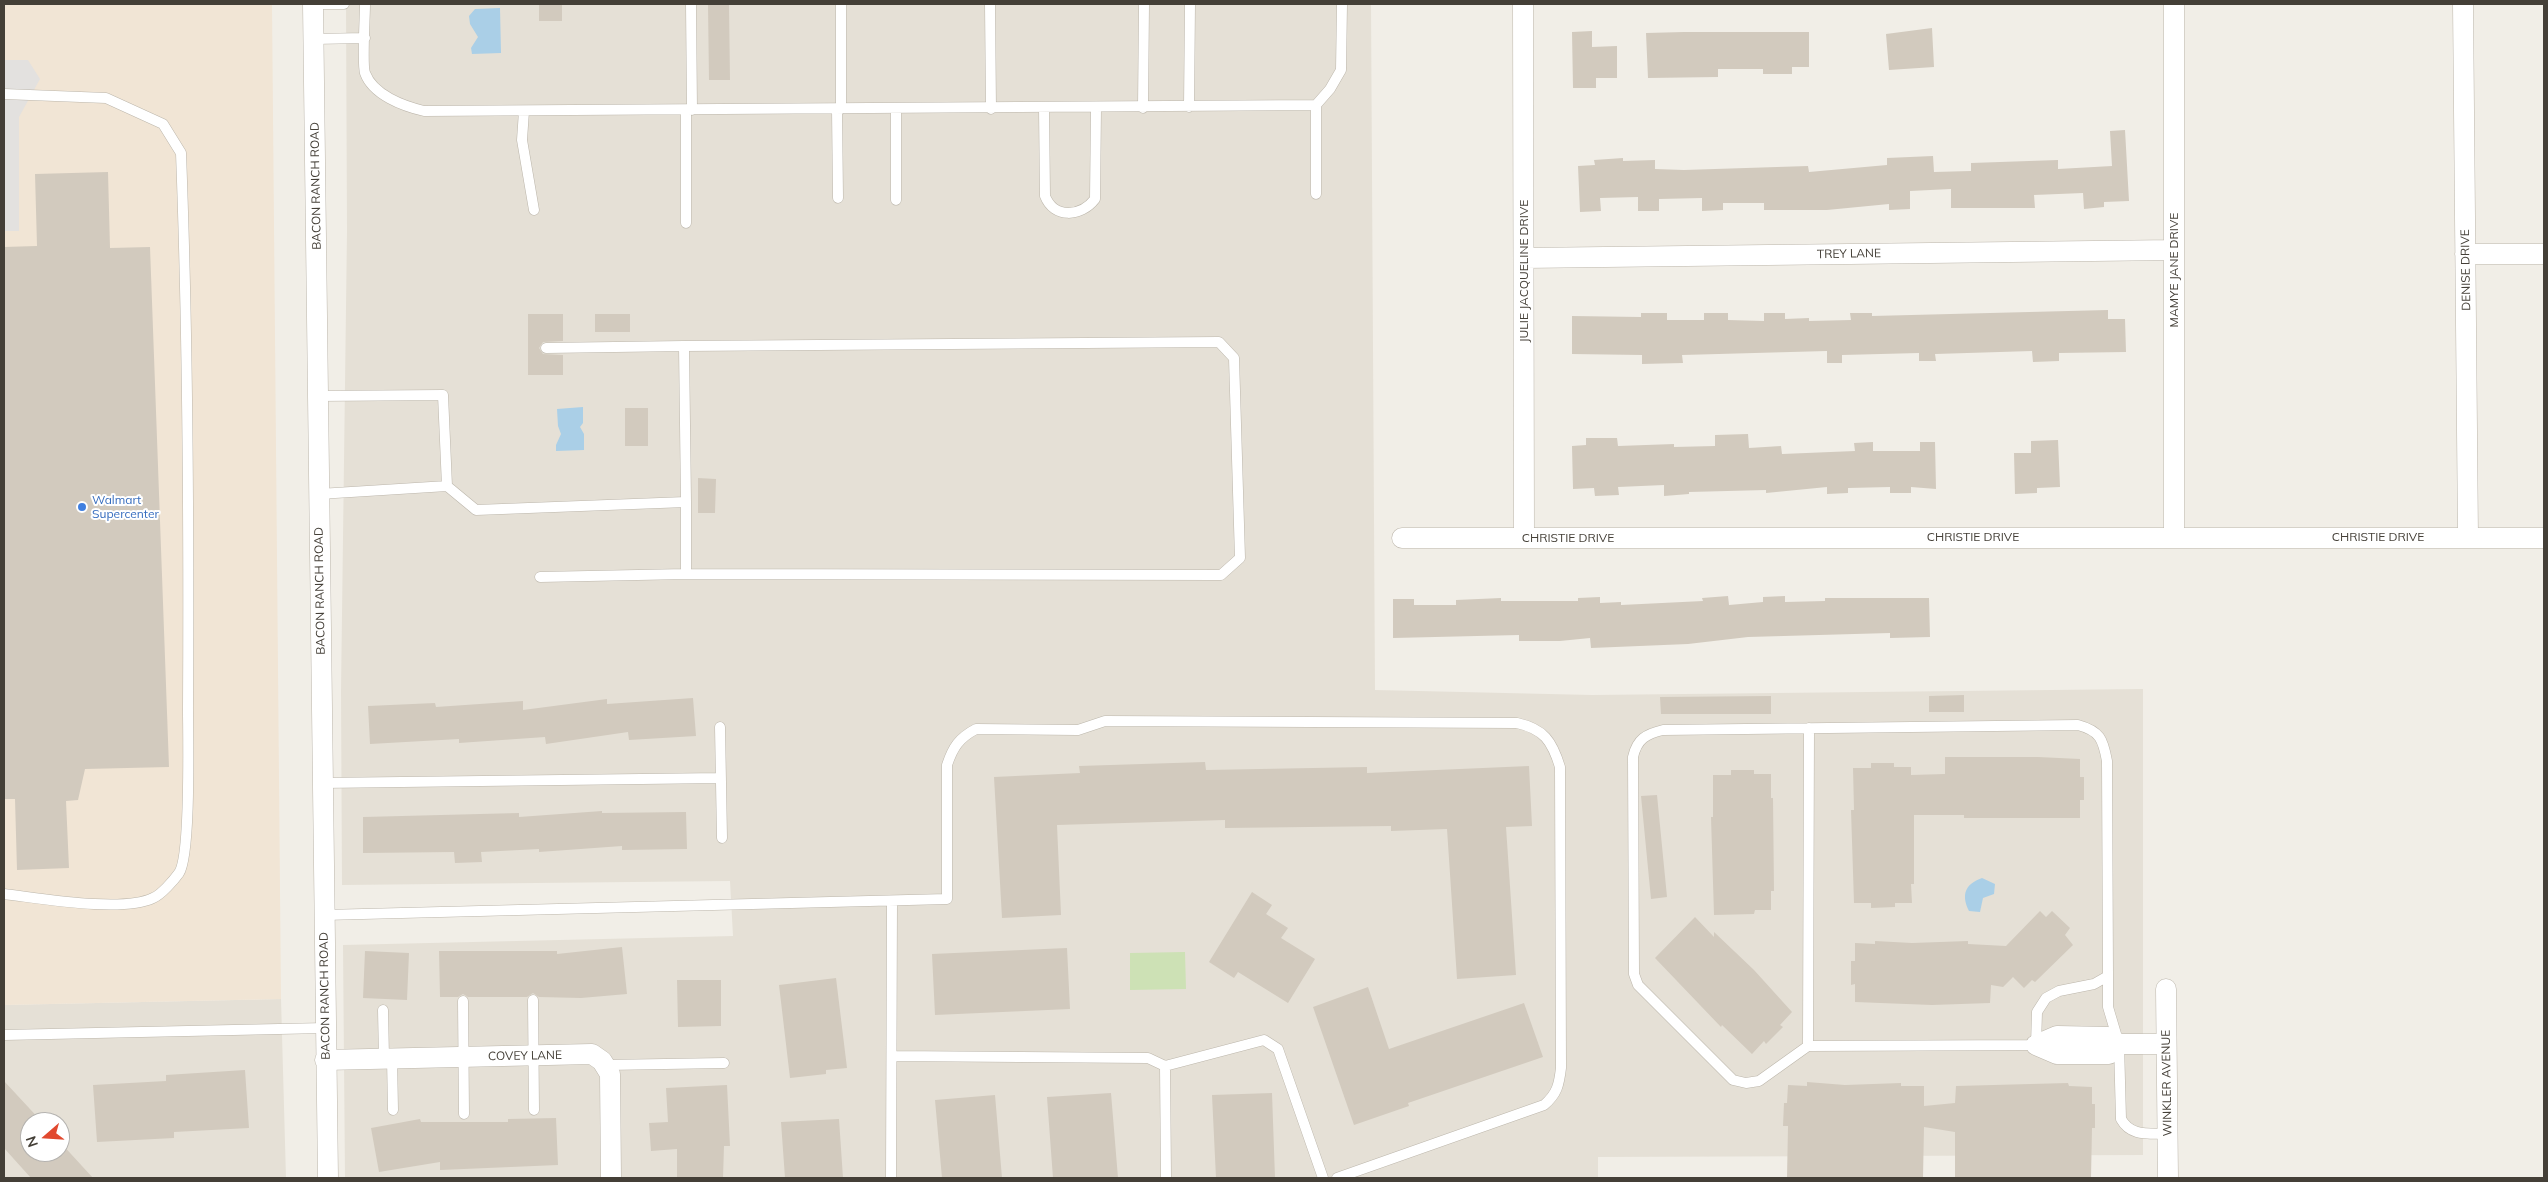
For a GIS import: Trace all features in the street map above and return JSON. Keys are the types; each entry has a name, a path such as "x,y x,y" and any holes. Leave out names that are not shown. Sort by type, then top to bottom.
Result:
{"street":[{"name":"BACON RANCH ROAD","path":"313,4 328,1178"},
{"name":"JULIE JACQUELINE DRIVE","path":"1524,4 1524,538"},
{"name":"MAMYE JANE DRIVE","path":"2174,4 2174,536"},
{"name":"DENISE DRIVE","path":"2463,4 2468,537"},
{"name":"TREY LANE","path":"1524,258 2174,250"},
{"path":"2465,254 2544,254"},
{"name":"CHRISTIE DRIVE","path":"1402,538 2174,536 2544,538"},
{"name":"WINKLER AVENUE","path":"2166,989 2168,1178"},
{"path":"2036,1045 2057,1054 2109,1054 2119,1044 2166,1044"},
{"name":"COVEY LANE","path":"326,1060 592,1054 599,1057 606,1065"},
{"path":"606,1065 610,1074 612,1178"}],"lane":[{"path":"313,4 344,4"},
{"path":"365,4 364,72 375,88 407,107 424,112 1143,108 1316,105"},
{"path":"686,223 691,4"},
{"path":"838,198 841,4"},
{"path":"990,4 991,108"},
{"path":"1143,108 1144,4"},
{"path":"1189,107 1190,4"},
{"path":"1316,194 1316,105 1330,89 1341,70 1342,4"},
{"path":"314,39 365,38"},
{"path":"4,94 106,98 163,124 181,153 189,498 188,776 186,834 180,871 154,898 124,904 85,903 4,894"},
{"path":"1044,108 1045,196 1048,204 1055,211 1065,213 1081,212 1095,200 1096,108"},
{"path":"896,109 896,200"},
{"path":"524,111 522,140 534,210"},
{"path":"540,577 686,574 1221,575 1240,558 1234,358 1218,342 546,348"},
{"path":"684,346 686,574"},
{"path":"318,396 443,395 447,486"},
{"path":"319,494 447,486 476,510 686,502"},
{"path":"324,915 947,900 947,765 953,749 962,737 976,729 1078,730 1105,721 1517,723 1533,726 1545,736 1554,749 1560,767 1561,1068 1559,1086 1554,1097 1544,1105 1337,1178"},
{"path":"2108,976 2094,984 2059,991 2046,998 2037,1012 2036,1045 1808,1046 1759,1081 1746,1083 1733,1080 1638,985 1634,974 1633,757 1636,744 1648,734 1663,730 2078,725 2092,729 2103,742 2107,761 2108,976 2108,1007 2119,1044 2121,1119 2126,1129 2136,1133 2168,1134"},
{"path":"720,726 722,838"},
{"path":"1808,1046 1809,728"},
{"path":"322,783 721,778"},
{"path":"891,1178 892,901"},
{"path":"533,1000 534,1110"},
{"path":"463,1001 464,1114"},
{"path":"382,1010 393,1110"},
{"path":"4,1035 325,1028"},
{"path":"892,1056 1148,1058 1165,1066 1264,1040 1278,1049 1323,1178"},
{"path":"606,1065 724,1063"},
{"path":"1165,1066 1166,1178"}],"shaded area":[{"path":"4,4 272,4 281,999 4,1005"},
{"path":"346,4 1371,4 1375,690 1592,695 2143,689 2143,1155 1598,1157 1598,1178 345,1178 343,945 733,936 730,881 342,885 341,691 347,231"},
{"path":"4,60 28,60 40,79 19,117 19,231 4,231"},
{"path":"281,999 286,1178 4,1178 4,1005"}],"green space":[{"path":"1185,952 1186,989 1130,990 1130,953"}],"water":[{"path":"500,8 501,53 472,54 471,48 478,37 470,24 469,16 475,9"},
{"path":"583,407 583,423 580,427 584,434 584,450 556,451 556,445 561,434 558,426 557,409"},
{"path":"1982,878 1995,884 1994,894 1983,898 1980,912 1969,911 1965,900 1966,891 1972,883"}],"building":[{"path":"539,4 562,4 562,21 539,21"},
{"path":"708,5 729,5 730,80 709,80"},
{"path":"1932,28 1934,67 1889,70 1886,34"},
{"path":"1592,31 1592,47 1617,46 1617,78 1596,78 1596,88 1573,88 1572,32"},
{"path":"1809,32 1809,67 1792,67 1792,74 1763,74 1763,69 1718,69 1718,77 1648,78 1646,33"},
{"path":"2125,130 2129,201 2104,202 2104,207 2084,209 2083,193 2034,195 2035,208 1951,208 1951,189 1910,191 1910,209 1889,210 1889,204 1827,210 1764,210 1764,203 1723,203 1723,210 1702,211 1702,198 1659,199 1659,211 1638,211 1638,197 1600,198 1601,211 1580,212 1578,166 1595,165 1594,160 1623,158 1623,161 1655,160 1655,169 1684,170 1808,166 1809,172 1887,165 1887,158 1933,156 1934,172 1971,171 1971,163 2058,160 2058,169 2112,166 2110,131"},
{"name":"Walmart Supercenter","path":"108,172 110,248 150,247 169,767 85,769 78,800 66,801 69,868 17,870 15,799 4,799 4,247 37,246 35,174"},
{"path":"2108,310 2108,319 2125,319 2126,352 2059,353 2059,361 2033,362 2032,351 1935,354 1936,361 1919,361 1919,353 1842,355 1842,363 1827,363 1827,351 1682,355 1683,363 1642,364 1642,355 1572,354 1572,316 1641,317 1641,313 1667,313 1667,320 1704,320 1704,313 1728,313 1728,320 1764,321 1764,313 1785,313 1785,319 1809,318 1809,321 1851,320 1850,313 1872,313 1872,316"},
{"path":"528,314 563,314 563,341 543,342 539,348 543,354 563,355 563,375 528,375"},
{"path":"595,314 630,314 630,332 595,332"},
{"path":"625,408 648,408 648,446 625,446"},
{"path":"1748,434 1749,448 1781,446 1782,454 1855,451 1854,443 1873,442 1873,451 1920,451 1920,442 1935,442 1936,489 1911,487 1911,493 1890,493 1890,487 1848,488 1848,493 1827,494 1827,487 1766,493 1766,490 1689,492 1689,494 1664,496 1664,485 1618,487 1619,495 1595,496 1594,488 1573,489 1572,446 1586,445 1586,438 1617,438 1618,446 1674,444 1674,447 1715,446 1715,435"},
{"path":"2058,440 2060,487 2037,488 2037,493 2015,494 2014,453 2031,453 2031,441"},
{"path":"698,478 716,479 715,513 698,513"},
{"path":"1728,596 1729,605 1763,602 1763,597 1785,596 1785,602 1825,601 1825,598 1929,598 1930,637 1890,638 1890,633 1748,637 1688,644 1591,648 1590,638 1560,641 1519,641 1519,635 1393,638 1393,599 1414,599 1414,605 1456,605 1456,600 1501,598 1501,601 1578,601 1578,598 1600,597 1600,603 1621,602 1621,605 1703,601 1702,598"},
{"path":"1964,695 1964,712 1929,712 1929,696"},
{"path":"1771,696 1771,714 1661,714 1660,697"},
{"path":"693,698 696,736 629,740 628,732 546,744 545,737 459,743 459,739 370,744 368,706 435,703 436,707 523,701 523,710 607,699 607,704"},
{"path":"1945,757 2080,759 2080,777 2084,777 2084,800 2080,800 2080,818 1964,818 1964,815 1914,815 1914,884 1911,884 1912,903 1895,903 1895,907 1871,908 1871,903 1854,903 1851,810 1854,810 1853,768 1871,768 1871,763 1894,763 1894,767 1911,767 1911,775 1945,774"},
{"path":"1205,762 1206,770 1367,767 1367,773 1529,766 1532,826 1506,827 1516,975 1457,979 1447,829 1391,831 1391,826 1225,828 1225,820 1057,825 1061,915 1002,918 994,777 1080,773 1079,766"},
{"path":"1731,770 1754,770 1754,774 1771,774 1774,891 1771,891 1771,910 1755,910 1754,914 1714,915 1711,817 1713,817 1713,775 1731,775"},
{"path":"1657,795 1667,897 1651,899 1641,796"},
{"path":"602,811 602,813 686,812 687,849 622,850 622,846 539,852 539,849 481,852 482,862 455,863 454,852 363,853 363,817 519,813 519,817"},
{"path":"1252,892 1272,905 1266,914 1288,928 1281,938 1315,959 1288,1003 1238,972 1234,978 1209,962"},
{"path":"2040,911 2046,917 2052,911 2070,928 2065,935 2073,945 2035,982 2032,980 2024,988 2013,977 2003,987 1991,985 1990,1003 1932,1005 1855,1002 1855,984 1851,985 1851,961 1855,961 1855,943 1875,944 1875,941 1912,943 1968,941 1968,944 2006,946"},
{"path":"1695,917 1714,937 1714,932 1754,970 1792,1012 1780,1025 1783,1027 1766,1044 1764,1041 1752,1054 1722,1025 1721,1027 1655,958"},
{"path":"622,947 627,994 581,998 539,997 533,993 527,997 468,997 463,994 458,997 440,997 439,951 557,951 557,954"},
{"path":"1067,948 1070,1009 935,1015 932,954"},
{"path":"365,951 409,953 407,1000 363,998"},
{"path":"836,978 847,1068 826,1070 826,1074 790,1078 779,985"},
{"path":"677,980 721,980 721,1026 678,1027"},
{"path":"1368,987 1389,1049 1524,1003 1543,1057 1408,1103 1409,1106 1354,1125 1313,1007"},
{"path":"245,1070 249,1128 174,1132 174,1138 97,1142 93,1085 166,1081 166,1075"},
{"path":"4,1081 33,1112 20,1112 20,1162 70,1162 70,1153 93,1178 31,1178 4,1148"},
{"path":"1807,1082 1845,1085 1901,1083 1901,1086 1924,1086 1924,1106 1955,1103 1956,1086 2068,1083 2069,1086 2092,1087 2092,1104 2095,1104 2095,1128 2092,1128 2091,1178 1955,1178 1955,1132 1924,1127 1923,1178 1787,1178 1788,1126 1783,1126 1784,1103 1787,1103 1788,1085 1807,1086"},
{"path":"727,1085 730,1146 724,1146 723,1178 677,1178 677,1149 651,1151 649,1123 668,1122 666,1088"},
{"path":"1111,1093 1118,1178 1053,1178 1047,1097"},
{"path":"1272,1093 1275,1178 1216,1178 1212,1095"},
{"path":"995,1095 1002,1178 942,1178 935,1100"},
{"path":"556,1118 558,1165 440,1170 440,1162 379,1172 371,1128 420,1119 421,1122 508,1122 508,1119"},
{"path":"839,1119 843,1178 785,1178 781,1122"}],"place":[{"name":"Walmart Supercenter","path":"82,507"}]}
